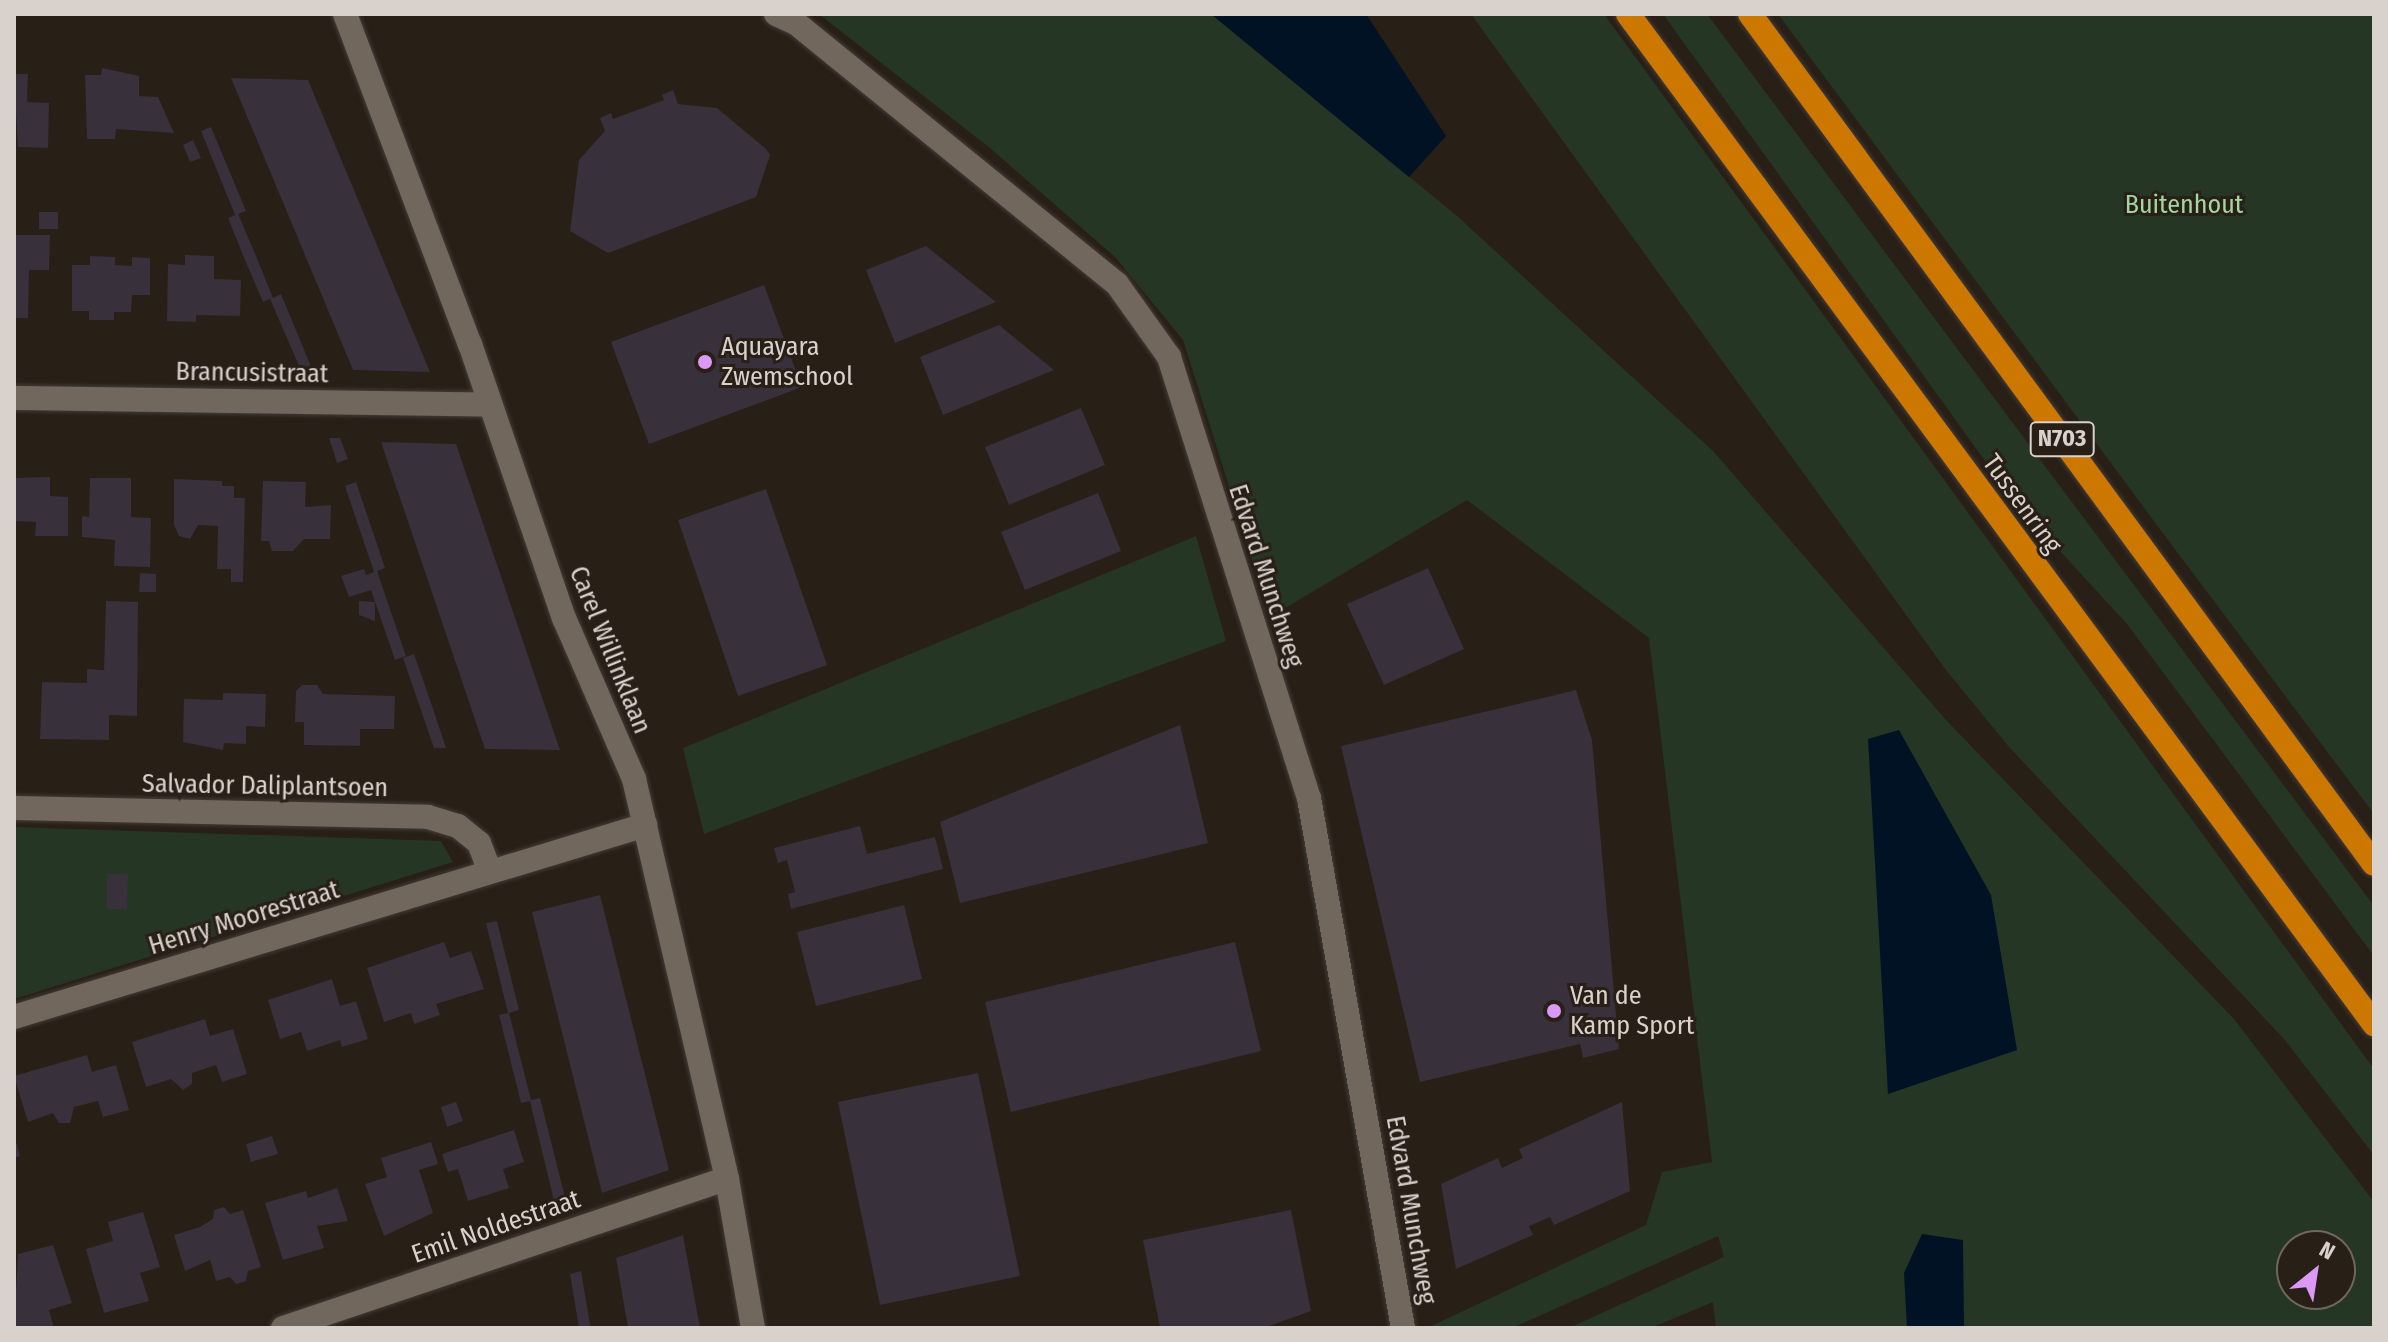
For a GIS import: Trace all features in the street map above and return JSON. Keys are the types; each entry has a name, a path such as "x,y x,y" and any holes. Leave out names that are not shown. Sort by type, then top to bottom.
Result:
{"highway":[{"name":"Tussenring","path":"1628,14 2374,1024"},
{"name":"N703","path":"1750,14 2374,864"}],"street":[{"name":"Carel Willinklaan","path":"345,14 564,618 634,779 727,1179 753,1328"},
{"name":"Edvard Munchweg","path":"776,14 797,24 1117,284 1169,357 1309,798 1403,1328"},
{"name":"Brancusistraat","path":"14,398 489,405"},
{"name":"Salvador Daliplantsoen","path":"14,808 428,817 458,826 479,843 489,869"},
{"name":"Henry Moorestraat","path":"14,1017 489,869 645,825"},
{"name":"Emil Noldestraat","path":"283,1328 727,1179"}],"green space":[{"path":"819,14 1211,14 1456,215 1714,452 1946,720 2234,1019 2374,1202 2374,1328 1716,1328 1713,1302 1651,1328 1569,1328 1724,1257 1718,1236 1512,1328 1427,1328 1646,1225 1662,1172 1712,1162 1649,638 1467,500 1270,617 1183,340 1115,257 990,148"},
{"path":"1471,14 1604,14 2374,1069 2374,1155 2284,1039 2009,747 1946,670"},
{"path":"1663,14 1707,14 2374,906 2374,956 2127,624 2014,501"},
{"name":"Buitenhout","path":"1778,14 2374,14 2374,814 2168,540"},
{"path":"1196,536 1226,641 704,834 683,748"},
{"path":"14,827 441,841 453,862 14,999"}],"water":[{"path":"1211,14 1366,14 1446,136 1409,177"},
{"path":"1899,730 1991,895 2017,1050 1888,1094 1868,739"},
{"path":"1922,1234 1963,1240 1964,1328 1907,1328 1904,1273"}],"building":[{"path":"102,68 139,76 139,96 158,97 174,133 116,129 115,139 87,139 85,75 101,75"},
{"path":"14,74 28,74 27,102 49,103 48,148 18,147"},
{"path":"231,78 308,80 430,372 353,370"},
{"path":"673,90 678,104 717,108 766,149 770,155 756,197 608,253 570,231 579,160 605,131 600,118 611,113 613,119 664,100 662,95"},
{"path":"211,127 246,211 238,214 273,298 281,294 312,369 300,368 270,299 263,302 245,260 228,218 235,215 201,131"},
{"path":"193,140 201,158 190,162 183,145"},
{"path":"39,212 58,212 58,229 39,229"},
{"path":"14,235 50,235 49,270 29,270 28,318 14,318"},
{"path":"926,246 996,302 895,343 866,270"},
{"path":"185,255 214,256 214,279 241,280 240,316 196,315 196,322 167,321 168,264 185,265"},
{"path":"90,256 115,257 115,265 132,266 132,257 150,258 150,295 132,295 131,312 114,312 114,320 89,320 89,311 72,311 72,265 90,265"},
{"path":"764,285 802,387 649,444 611,342"},
{"path":"999,325 1054,370 943,415 920,357"},
{"path":"1081,408 1105,465 1009,505 985,447"},
{"path":"329,438 340,438 348,459 337,463"},
{"path":"381,442 456,444 560,750 485,749"},
{"path":"50,477 50,496 68,497 68,536 35,536 36,522 14,521 14,478"},
{"path":"90,478 131,478 131,517 151,518 150,567 114,566 115,540 82,537 82,516 89,517"},
{"path":"174,479 222,481 222,486 234,486 234,498 245,498 243,582 231,582 231,569 217,569 218,526 198,525 190,539 179,536 174,525"},
{"path":"263,481 306,482 305,507 331,505 330,539 304,539 293,551 272,551 269,541 261,541"},
{"path":"356,482 385,568 377,571 406,656 395,660 371,590 349,597 341,576 364,569 366,575 374,572 345,486"},
{"path":"766,489 827,665 738,696 678,520"},
{"path":"1098,493 1121,551 1025,590 1001,532"},
{"path":"1428,568 1464,649 1384,685 1347,604"},
{"path":"140,573 156,574 156,592 139,592"},
{"path":"106,601 138,602 137,716 109,715 109,740 40,739 42,682 87,683 87,669 104,670"},
{"path":"359,601 375,602 375,621 359,615"},
{"path":"414,654 446,748 434,748 403,658"},
{"path":"302,685 317,685 323,694 395,696 394,729 360,729 360,746 304,745 304,722 295,722 296,691"},
{"path":"1576,690 1592,740 1619,1049 1583,1058 1580,1044 1420,1082 1341,746"},
{"path":"223,693 266,694 265,727 246,726 246,744 224,743 223,750 183,742 184,699 223,700"},
{"path":"1180,725 1208,843 960,903 940,822"},
{"path":"860,826 867,854 935,837 943,869 791,909 788,894 795,892 787,860 778,863 774,848"},
{"path":"107,874 128,874 127,910 107,909"},
{"path":"600,895 669,1170 602,1193 532,912"},
{"path":"904,905 922,979 816,1006 797,932"},
{"path":"497,921 519,1010 509,1013 531,1100 540,1098 567,1205 556,1209 530,1101 521,1103 499,1015 508,1013 486,923"},
{"path":"444,942 450,958 471,951 484,989 436,1004 440,1015 414,1024 411,1013 384,1022 367,968"},
{"path":"1235,942 1261,1051 1011,1112 985,1002"},
{"path":"332,979 340,1006 356,1001 368,1039 342,1047 340,1040 307,1051 301,1032 280,1039 268,1000"},
{"path":"205,1019 210,1036 233,1029 247,1074 222,1082 216,1065 192,1073 192,1084 183,1090 171,1079 146,1087 132,1042"},
{"path":"87,1055 92,1072 116,1065 129,1110 103,1117 98,1101 74,1107 70,1123 59,1123 53,1113 28,1122 14,1076"},
{"path":"978,1073 1020,1276 880,1305 838,1102"},
{"path":"456,1102 463,1121 447,1127 441,1107"},
{"path":"1622,1102 1630,1191 1554,1225 1550,1217 1529,1226 1533,1235 1456,1269 1441,1184 1498,1158 1502,1168 1523,1158 1519,1149"},
{"path":"514,1130 524,1162 503,1169 509,1188 468,1201 458,1169 448,1172 442,1154"},
{"path":"272,1136 278,1154 251,1162 246,1144"},
{"path":"431,1142 438,1164 419,1170 433,1213 384,1236 365,1184 387,1177 381,1158"},
{"path":"17,1144 20,1156 14,1158 14,1145"},
{"path":"337,1188 348,1221 317,1226 324,1248 283,1260 265,1203 306,1191 308,1198"},
{"path":"224,1207 230,1214 243,1210 261,1267 248,1271 246,1281 236,1284 230,1277 216,1281 210,1260 185,1271 174,1235 200,1227 213,1219 214,1210"},
{"path":"1291,1210 1311,1311 1264,1328 1160,1328 1143,1240"},
{"path":"143,1212 160,1267 140,1273 149,1301 104,1313 86,1249 113,1241 108,1222"},
{"path":"683,1235 700,1328 628,1328 616,1258"},
{"path":"53,1245 72,1303 49,1310 54,1328 14,1328 18,1254"},
{"path":"581,1271 591,1328 579,1328 570,1274"}],"place":[{"name":"Aquayara Zwemschool","path":"705,362"},
{"name":"Van de Kamp Sport","path":"1554,1011"}]}
